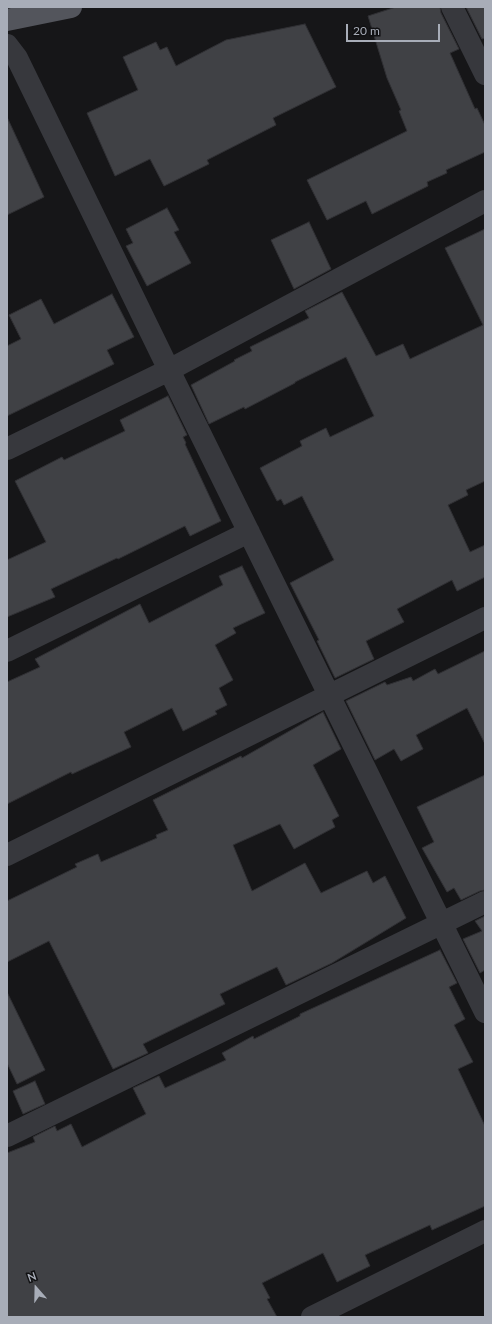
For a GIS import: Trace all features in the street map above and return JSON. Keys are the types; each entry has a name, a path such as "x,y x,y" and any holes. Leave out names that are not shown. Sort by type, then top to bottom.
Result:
{"main road":[{"path":"7,20 71,7"}],"street":[{"path":"452,7 485,74"},
{"path":"7,45 17,58 485,1012"},
{"path":"7,449 169,370 485,201"},
{"path":"7,651 249,532"},
{"path":"7,855 329,694 485,618"},
{"path":"7,1136 485,902"},
{"path":"312,1317 485,1231"}],"building":[{"path":"396,7 440,7 441,13 459,49 450,53 475,109 477,108 485,125 485,152 446,170 447,173 427,182 428,186 372,214 366,201 327,220 307,180 407,131 399,111 401,110 387,78 368,16"},
{"path":"466,7 485,7 485,38 482,39"},
{"path":"305,24 336,87 273,118 276,125 207,160 209,164 164,186 150,159 115,176 87,113 138,90 123,57 156,42 160,50 167,47 176,66 226,40"},
{"path":"7,117 44,197 7,215"},
{"path":"167,208 179,230 174,232 191,263 147,286 126,246 133,243 126,229"},
{"path":"309,222 331,269 294,289 271,240"},
{"path":"485,229 485,481 466,490 468,495 448,505 470,552 485,545 485,577 457,591 452,580 397,609 404,622 366,641 374,659 335,678 317,641 319,640 290,583 334,560 302,496 284,505 281,499 277,501 260,468 302,446 300,441 326,428 330,437 374,416 346,357 245,409 244,407 209,424 191,385 252,351 250,347 309,318 305,311 342,292 376,356 403,344 410,359 483,325 445,248"},
{"path":"112,294 134,337 107,350 114,364 7,416 7,346 21,339 9,315 41,299 54,324"},
{"path":"168,396 187,435 183,437 186,443 185,444 221,521 190,536 185,526 118,559 117,558 51,589 55,597 7,617 7,560 46,542 15,481 62,457 64,460 125,431 120,420"},
{"path":"242,566 265,613 233,628 236,633 215,645 233,680 219,688 227,705 215,711 217,714 183,731 172,708 124,732 131,747 72,774 71,772 7,804 7,682 40,667 35,659 140,604 149,623 223,585 219,576"},
{"path":"485,651 485,744 467,708 416,735 423,749 401,761 394,749 375,760 346,701 385,682 387,685 411,677 413,681 435,669 438,674"},
{"path":"323,712 341,749 313,765 339,816 332,820 335,827 294,849 280,824 233,845 252,891 305,863 321,893 367,871 373,883 385,876 406,918 332,963 286,985 277,967 220,994 225,1004 143,1044 148,1053 113,1069 49,941 7,962 7,901 77,867 75,864 98,854 101,862 157,838 156,835 168,830 153,800 241,756 242,758"},
{"path":"485,775 485,890 461,900 454,888 447,892 422,848 434,842 417,807"},
{"path":"485,916 485,970 480,973 463,939 482,931 475,921"},
{"path":"440,950 457,983 449,987 465,1019 454,1025 473,1062 458,1069 485,1126 485,1206 432,1230 430,1225 365,1255 370,1266 337,1282 323,1253 262,1283 270,1298 267,1299 277,1317 7,1317 7,1153 35,1142 33,1137 55,1126 57,1131 71,1124 82,1147 146,1114 133,1088 159,1076 165,1088 226,1060 222,1053 253,1036 254,1039 300,1016 300,1014"},
{"path":"7,992 45,1070 17,1084 7,1063"},
{"path":"35,1081 45,1104 23,1114 13,1091"}]}
